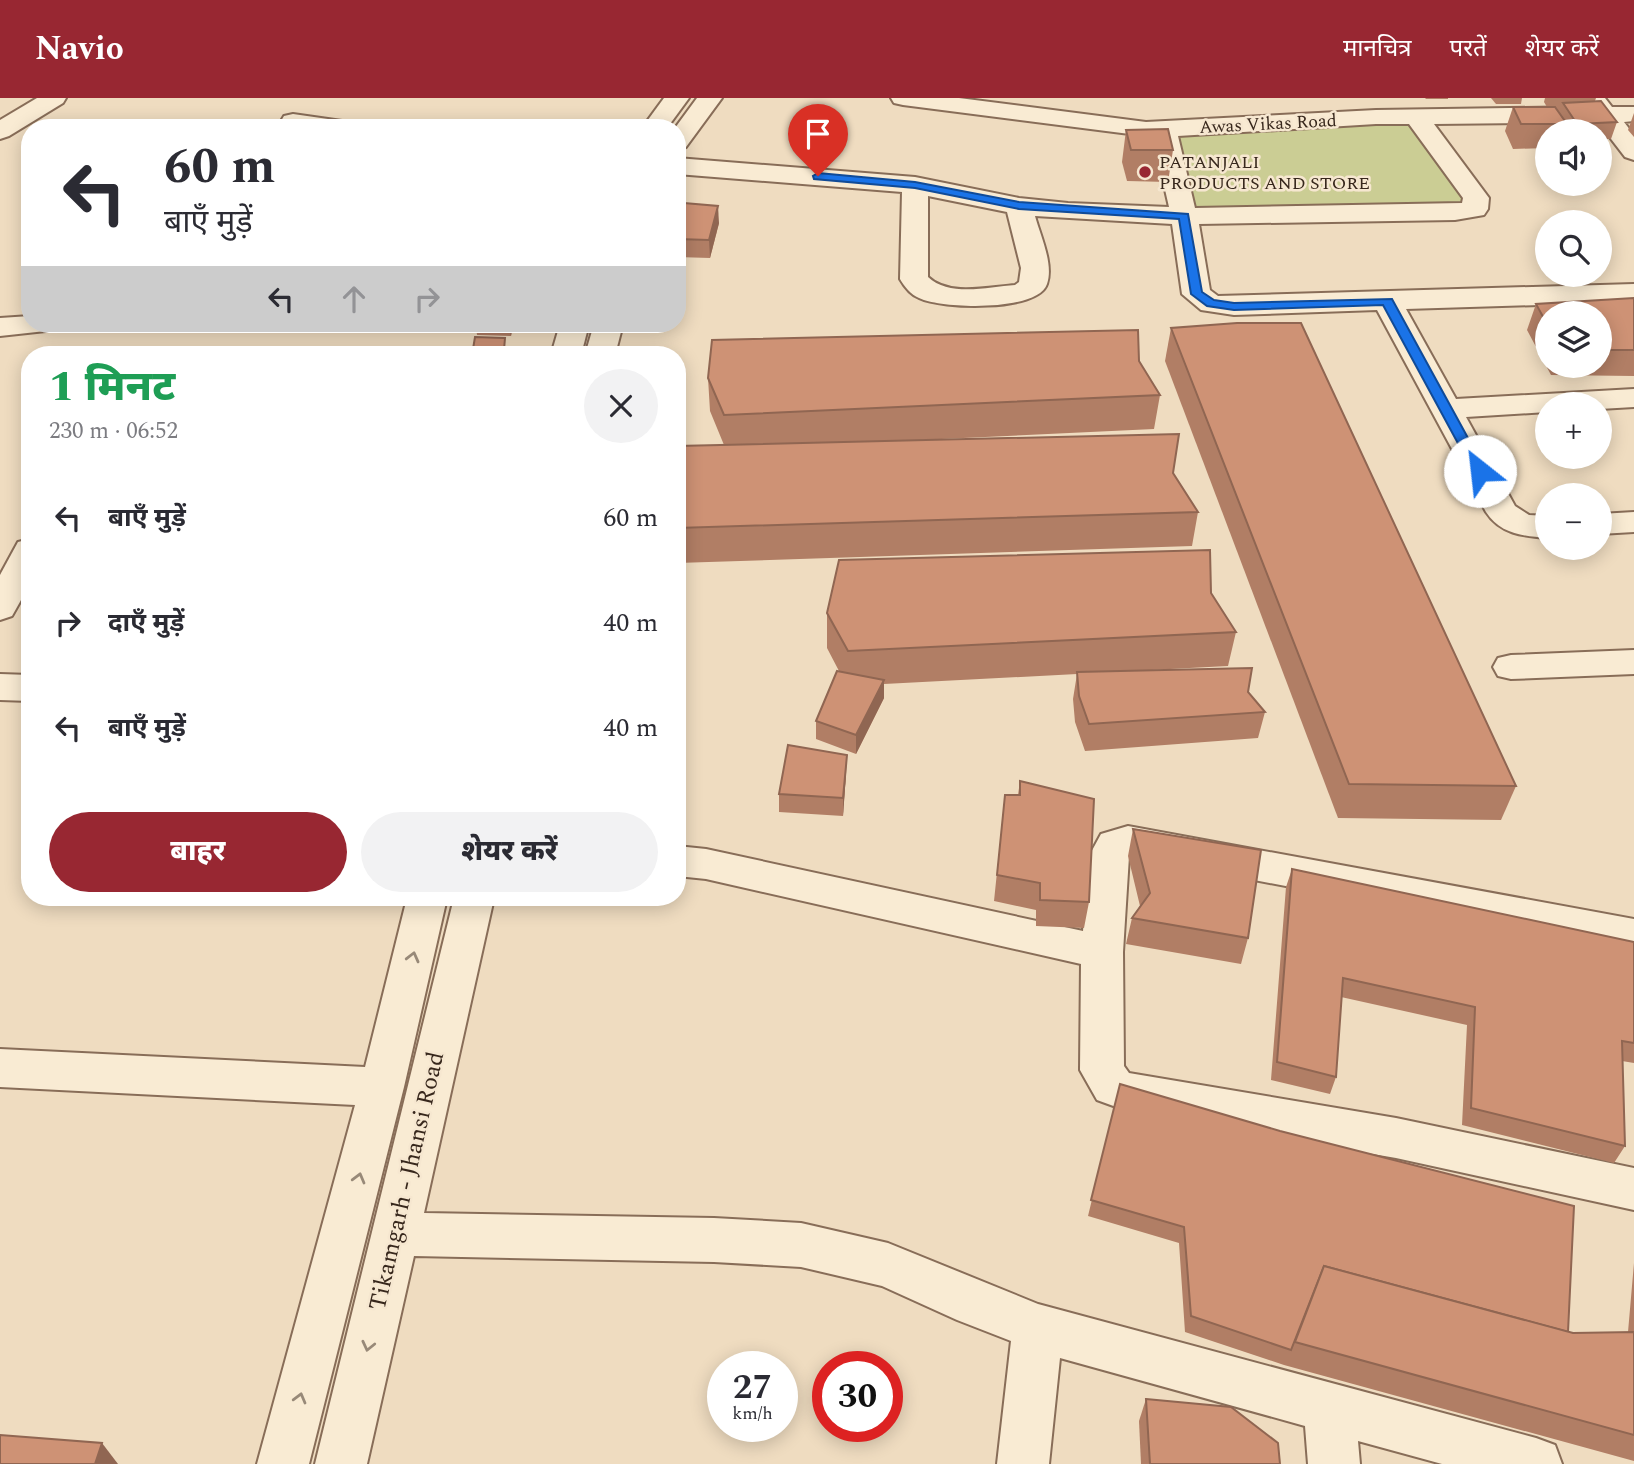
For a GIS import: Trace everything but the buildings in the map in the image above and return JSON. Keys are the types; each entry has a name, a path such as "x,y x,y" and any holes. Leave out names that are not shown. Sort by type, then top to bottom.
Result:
{"street":[{"path":"661,119 677,98"},
{"path":"686,130 710,98"},
{"name":"Awas Vikas Road","path":"903,98 935,100 1146,130 1599,106 1634,114"},
{"path":"0,131 43,100"},
{"path":"1599,106 1634,152"},
{"path":"686,167 915,185 1019,206 1184,216 1441,212 1475,209 1476,198 1416,117"},
{"path":"1164,129 1184,216 1196,294 1211,304 1234,306 1634,293"},
{"path":"915,185 914,279 927,292 965,298 993,297 1022,293 1033,285 1035,268 1019,206"},
{"path":"1387,301 1502,512 1521,525 1535,526"},
{"path":"1446,409 1634,398"},
{"path":"1612,523 1634,522"},
{"path":"0,608 21,567"},
{"path":"1511,667 1634,662"},
{"path":"0,687 21,688"},
{"path":"1634,936 1128,841 1115,845 1108,856 1102,952 1101,1070 1113,1087 1130,1093 1396,1138 1634,1189"},
{"path":"686,861 1102,952"},
{"path":"283,1464 382,1087 425,906"},
{"name":"Tikamgarh - Jhansi Road","path":"341,1464 472,906"},
{"path":"0,1068 382,1087"},
{"path":"394,1234 714,1240 801,1245 888,1265 974,1304 1038,1328 1536,1464"},
{"path":"1023,1464 1038,1328"},
{"path":"1329,1408 1334,1464"}],"green space":[{"path":"1407,119 1476,204 1192,212 1172,133"}],"place":[{"name":"PATANJALI PRODUCTS AND STORE","path":"1145,172"}],"route":[{"path":"818,176 956,191 1019,206 1184,216 1196,294 1211,304 1234,306 1387,301 1480,471"}]}
